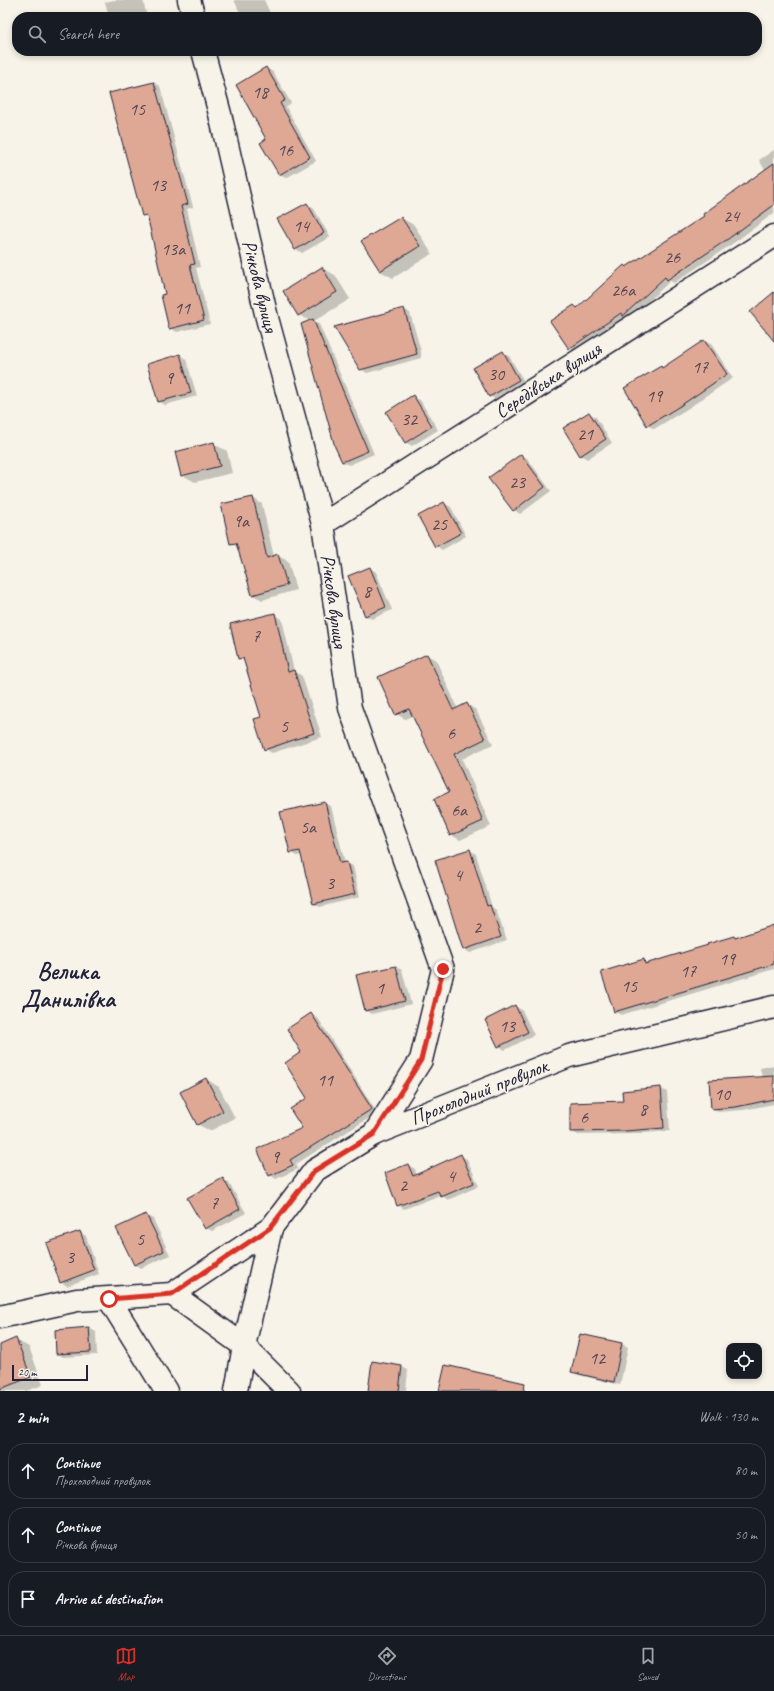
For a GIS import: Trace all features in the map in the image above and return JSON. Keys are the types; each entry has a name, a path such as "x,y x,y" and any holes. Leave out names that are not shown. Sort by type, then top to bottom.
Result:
{"street":[{"path":"189,0 193,12"},
{"name":"Річкова вулиця","path":"204,56 220,114 267,318 323,524 350,708 443,969 421,1060 374,1134"},
{"name":"Середівська вулиця","path":"323,524 774,236"},
{"name":"Прохолодний провулок","path":"0,1317 78,1300 172,1294 270,1228 314,1171 374,1134 569,1056 774,1007"},
{"path":"236,1391 244,1346 270,1228"},
{"path":"172,1294 244,1346 289,1391"},
{"path":"109,1299 166,1391"}],"building":[{"path":"266,67 285,100 280,103 310,157 279,175 260,143 266,139 236,85"},
{"path":"154,82 188,204 181,206 195,264 190,265 204,320 169,329 161,295 165,294 147,215 142,216 109,93"},
{"path":"774,163 774,205 728,239 667,280 665,277 623,316 621,313 569,349 550,321 574,305 577,308 624,265 626,267 704,216 703,214"},
{"path":"307,203 324,233 295,250 277,219"},
{"path":"401,217 420,246 380,271 361,241"},
{"path":"322,267 337,292 298,316 283,291"},
{"path":"774,292 774,341 750,312"},
{"path":"404,308 417,354 360,370 334,327"},
{"path":"313,319 368,451 342,462 335,447 301,324"},
{"path":"704,340 727,374 680,406 647,426 624,388 661,366 662,368"},
{"path":"503,351 519,380 489,397 473,368"},
{"path":"180,354 191,393 158,402 147,364"},
{"path":"413,395 432,426 405,443 386,412"},
{"path":"589,412 606,439 580,456 563,428"},
{"path":"214,442 220,466 181,476 175,452"},
{"path":"521,454 545,487 513,511 488,478"},
{"path":"253,497 267,558 278,554 287,585 252,595 236,543 230,544 221,504"},
{"path":"444,502 461,533 435,547 418,516"},
{"path":"370,567 386,607 365,616 348,576"},
{"path":"275,613 288,672 294,670 314,733 264,750 254,719 261,717 243,658 238,659 230,624"},
{"path":"427,654 453,710 467,703 485,739 454,754 483,821 450,836 434,799 449,792 409,709 395,715 378,677"},
{"path":"325,802 340,863 347,862 355,894 313,904 300,851 290,853 280,812"},
{"path":"470,849 487,906 490,905 501,937 463,950 435,860"},
{"path":"774,925 774,964 614,1012 601,972 644,959 645,964 708,945 707,944 734,936 735,938"},
{"path":"396,966 405,1001 365,1011 356,975"},
{"path":"515,1005 528,1032 498,1047 485,1020"},
{"path":"311,1013 372,1109 290,1160 293,1165 269,1176 257,1149 302,1128 290,1109 307,1098 285,1063 301,1052 287,1029"},
{"path":"774,1076 774,1099 736,1107 711,1109 709,1080"},
{"path":"206,1078 223,1111 197,1125 180,1092"},
{"path":"661,1087 664,1128 625,1131 570,1132 570,1103 623,1101 622,1091"},
{"path":"461,1154 474,1183 441,1197 438,1191 397,1206 385,1173 408,1164 413,1176"},
{"path":"223,1178 240,1209 205,1229 187,1198"},
{"path":"146,1214 164,1251 134,1265 116,1228"},
{"path":"80,1231 94,1270 60,1283 46,1243"},
{"path":"89,1327 91,1352 56,1354 55,1330"},
{"path":"580,1334 622,1343 614,1382 571,1372"},
{"path":"16,1338 31,1377 0,1389 0,1345"},
{"path":"372,1361 402,1366 399,1391 368,1391"},
{"path":"445,1365 525,1383 524,1391 439,1391"}],"district":[{"name":"Велика Данилівка","path":"68,985"}],"route":[{"path":"109,1299 172,1294 270,1228 314,1171 374,1134 421,1060 443,969"}]}
